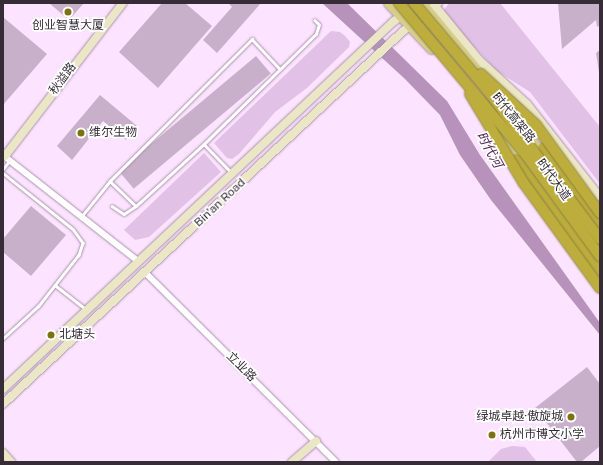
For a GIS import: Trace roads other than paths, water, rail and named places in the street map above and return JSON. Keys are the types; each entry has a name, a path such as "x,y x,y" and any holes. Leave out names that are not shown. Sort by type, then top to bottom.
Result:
{"highway":[{"name":"时代高架路","path":"399,3 527,156 600,256"},
{"name":"时代高架路","path":"415,3 453,48 600,240"},
{"path":"453,48 536,125 600,213"},
{"path":"443,54 476,103 523,182 600,288"},
{"path":"543,148 600,224"},
{"path":"516,159 600,273"}],"main road":[{"name":"秋溢路","path":"6,157 123,3"},
{"name":"时代大道","path":"388,3 410,25 502,130 600,265"},
{"name":"Bin'an Road","path":"3,389 378,36 415,3"},
{"name":"时代大道","path":"422,3 434,6 503,103 600,232"},
{"name":"Bin'an Road","path":"3,404 410,25 434,6"},
{"path":"434,6 486,66 527,104 600,197"},
{"path":"486,66 503,103"},
{"path":"518,122 543,148"},
{"path":"502,130 516,159"},
{"path":"292,462 316,441"},
{"path":"3,453 11,462"}],"street":[{"path":"6,157 80,217 138,261"},
{"name":"立业路","path":"145,272 336,462"}],"lane":[{"path":"112,206 124,214 136,206 204,144 316,34 319,25 315,21"},
{"path":"80,217 110,182 252,39 280,69"},
{"path":"204,144 232,174"},
{"path":"3,169 6,157"},
{"path":"3,173 82,239 82,250 39,306 3,339"},
{"path":"110,182 136,206"},
{"path":"55,285 86,310"}],"place":[{"name":"创业智慧大厦","path":"68,12"},
{"name":"维尔生物","path":"81,133"},
{"name":"北塘头","path":"51,335"},
{"name":"绿城卓越·傲旋城","path":"571,417"},
{"name":"杭州市博文小学","path":"492,435"}],"water label":[{"name":"时代河","path":"489,150"}]}
